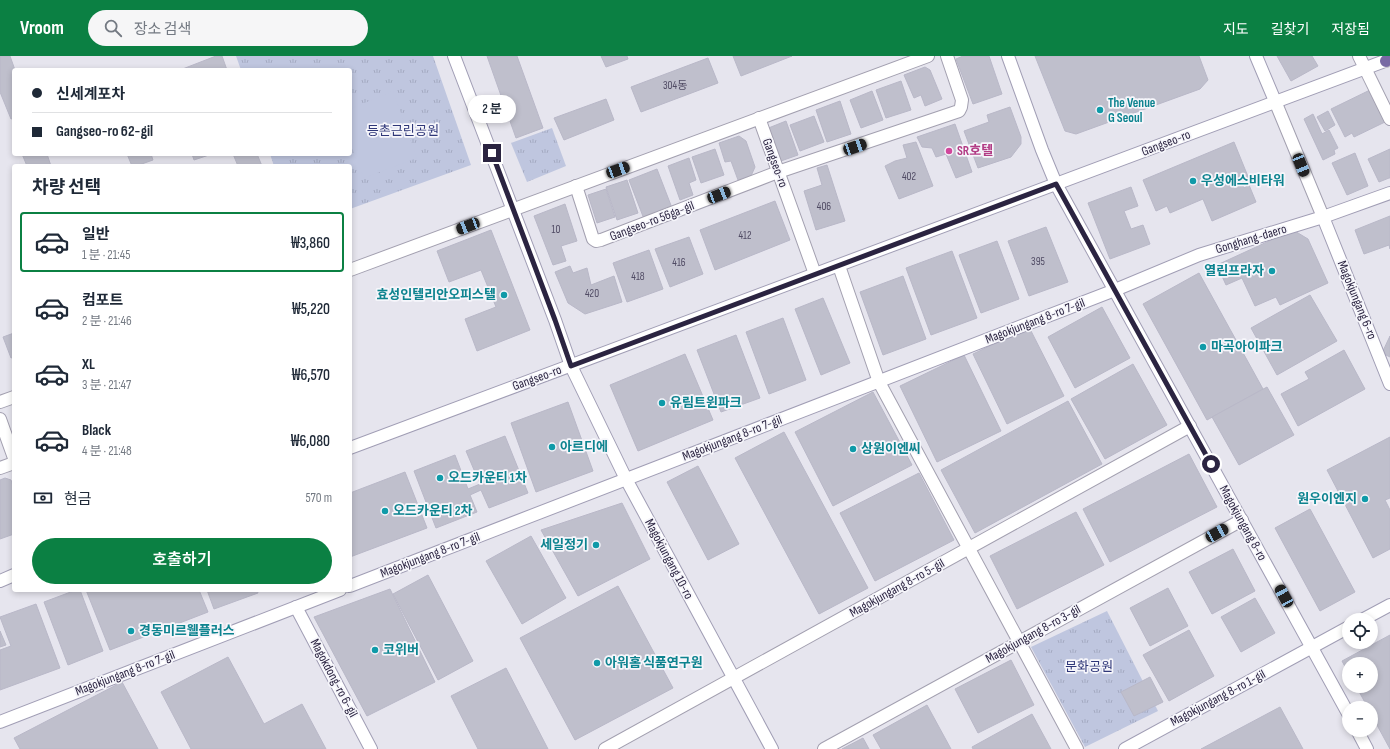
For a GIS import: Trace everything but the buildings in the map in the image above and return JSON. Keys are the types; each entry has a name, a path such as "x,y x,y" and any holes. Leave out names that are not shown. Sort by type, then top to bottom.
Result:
{"street":[{"name":"Magokjungang 10-ro","path":"454,56 555,320 571,366 626,479 772,749"},
{"path":"352,269 928,56"},
{"name":"Gangseo-ro 56ga-gil","path":"576,186 593,239 596,241 778,172 958,111 961,107 962,100 946,56"},
{"path":"1008,56 1056,184"},
{"path":"1256,56 1322,217"},
{"path":"1359,56 1390,119"},
{"name":"Gangseo-ro","path":"352,447 1389,59"},
{"name":"Gangseo-ro","path":"759,118 815,274"},
{"name":"Magokjungang 8-ro","path":"1056,184 1342,702"},
{"name":"Gonghang-daero","path":"1115,290 1199,255 1322,217 1390,193"},
{"name":"Magokjungang 6-ro","path":"1322,217 1390,384"},
{"path":"839,266 879,382 1077,749"},
{"name":"Magokjungang 8-ro 7-gil","path":"352,585 1115,290"},
{"path":"0,402 12,398"},
{"path":"0,419 12,452"},
{"name":"Magokjungang 8-ro 5-gil","path":"605,749 1190,426"},
{"path":"0,468 12,464"},
{"name":"Magokjungang 8-ro 3-gil","path":"824,749 1242,520"},
{"path":"0,581 12,576"},
{"name":"Magokjungang 8-ro 7-gil","path":"0,722 335,592"},
{"path":"1375,613 1390,605"},
{"name":"Magokdong-ro 6-gil","path":"296,607 371,749"},
{"path":"1312,648 1342,631"},
{"name":"Magokjungang 8-ro 1-gil","path":"1125,749 1312,648"},
{"path":"1361,737 1367,749"}],"green space":[{"name":"등촌근린공원","path":"236,56 433,56 471,165 352,208 352,164 273,164 271,156 352,156 352,68 240,68"},
{"path":"393,91 417,158 364,178 352,148 352,108"},
{"path":"552,128 566,166 527,182 511,143"},
{"name":"문화공원","path":"1107,611 1158,711 1085,747 1031,647"}],"place":[{"name":"The Venue G Seoul","path":"1100,110"},
{"name":"SR호텔","path":"949,151"},
{"name":"우성에스비타워","path":"1193,181"},
{"name":"열린프라자","path":"1272,271"},
{"name":"효성인텔리안오피스텔","path":"504,295"},
{"name":"마곡아이파크","path":"1203,347"},
{"name":"유림트윈파크","path":"662,403"},
{"name":"아르디에","path":"552,447"},
{"name":"상원이엔씨","path":"853,449"},
{"name":"오드카운티 1차","path":"440,478"},
{"name":"원우이엔지","path":"1365,499"},
{"name":"오드카운티 2차","path":"385,511"},
{"name":"세일정기","path":"596,545"},
{"name":"경동미르웰플러스","path":"131,631"},
{"name":"코위버","path":"375,650"},
{"name":"아워홈 식품연구원","path":"597,663"}],"route":[{"path":"492,153 571,366 1056,184 1211,464"}]}
